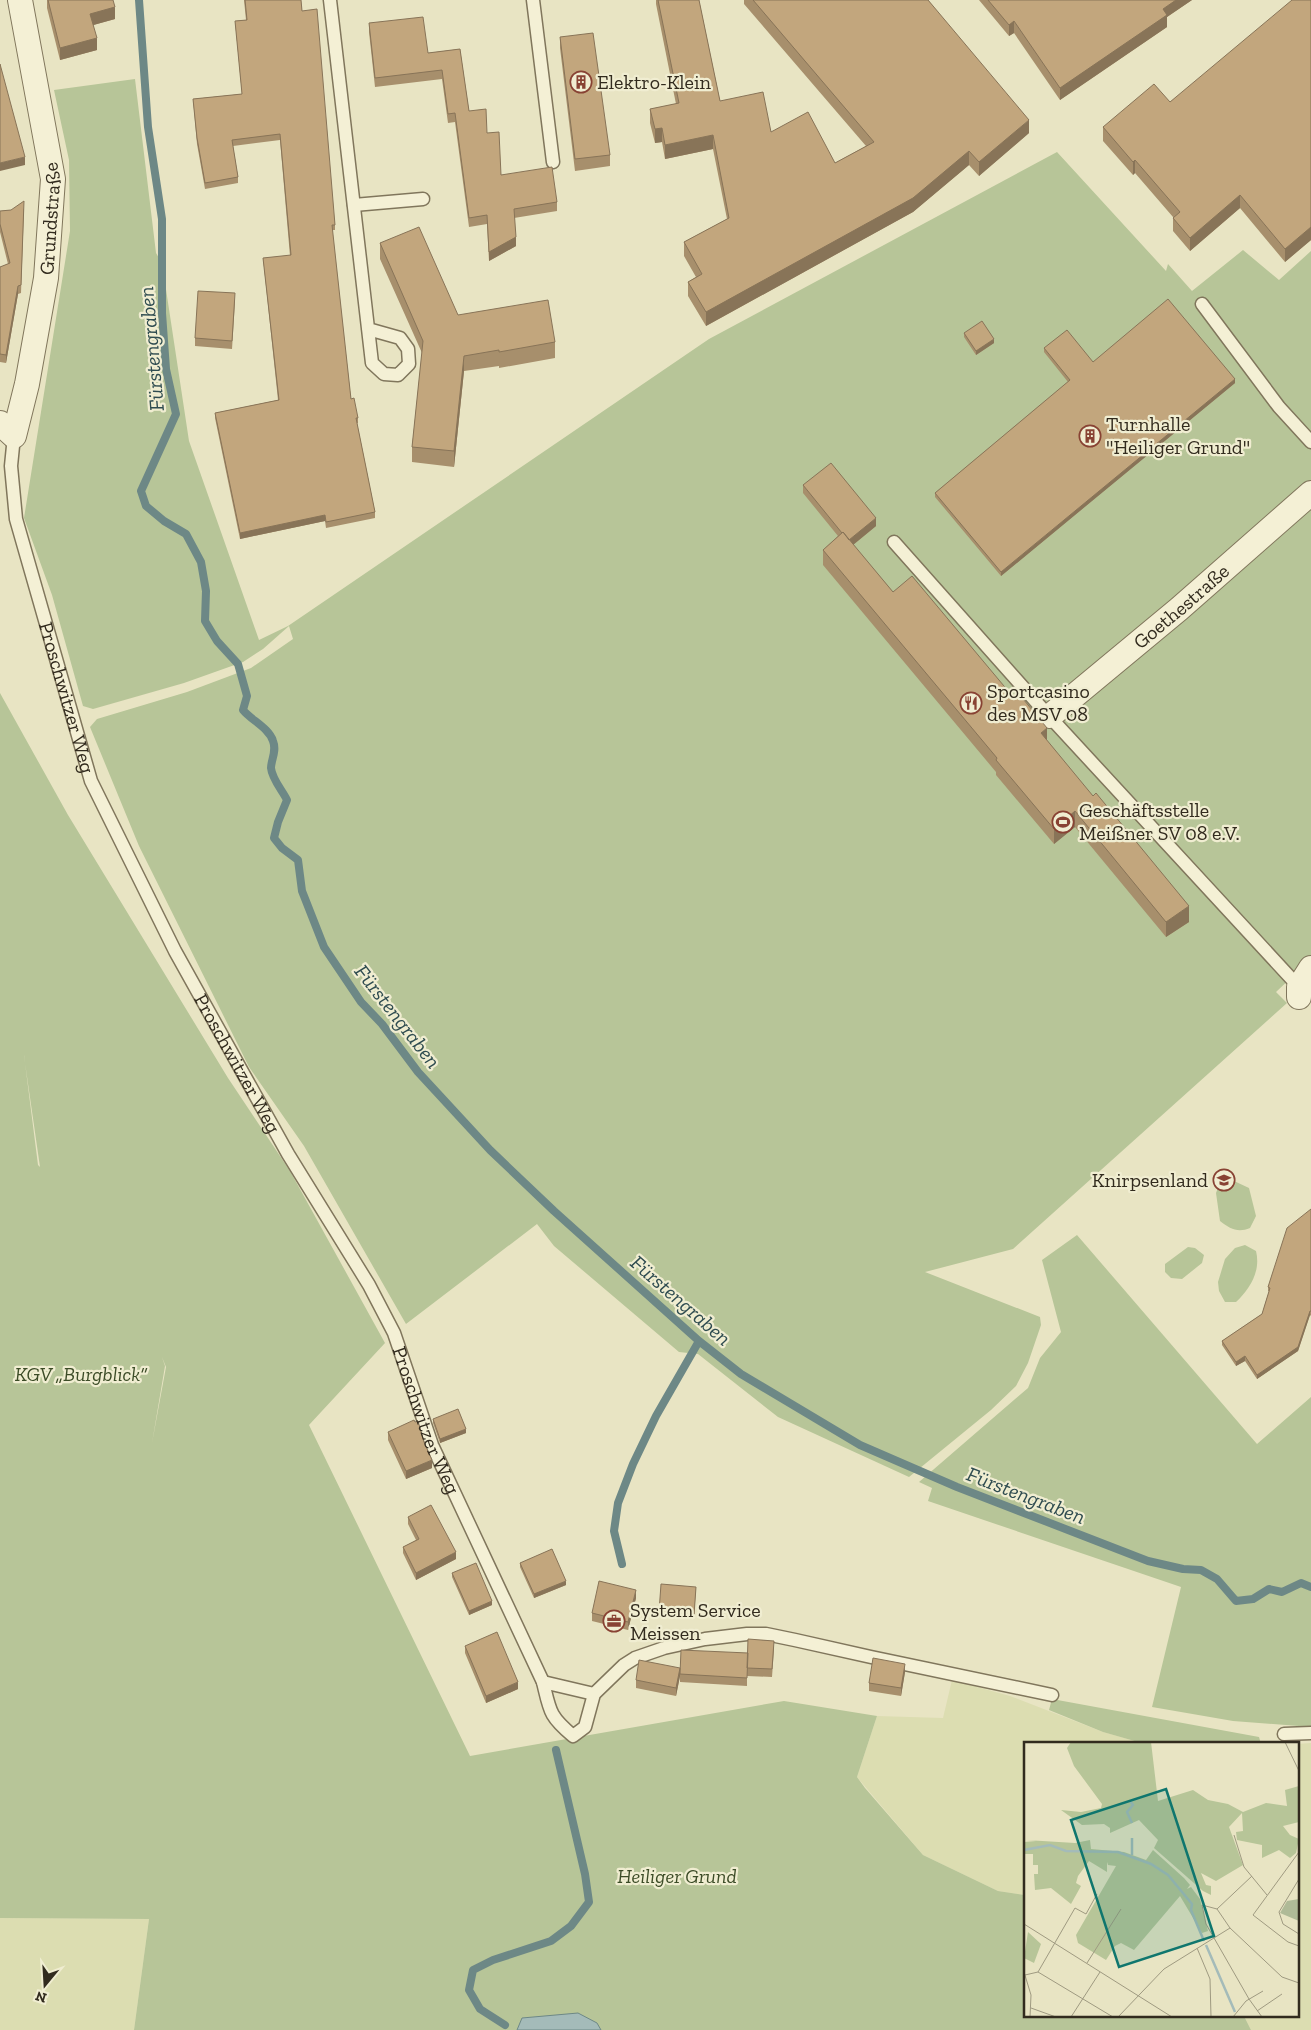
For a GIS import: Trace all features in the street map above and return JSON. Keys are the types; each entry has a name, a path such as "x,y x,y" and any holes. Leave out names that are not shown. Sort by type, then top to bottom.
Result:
{"street":[{"name":"Grundstraße","path":"7,429 27,384 46,278 53,179 20,0"},
{"name":"Goethestraße","path":"1050,716 1179,609 1311,493"}],"lane":[{"path":"330,0 368,329"},
{"path":"533,0 553,162"},
{"path":"354,205 423,199"},
{"path":"1202,304 1279,407 1311,442"},
{"name":"Proschwitzer Weg","path":"7,429 16,519 91,781 175,951 288,1154 369,1285 394,1333 432,1445 543,1682 551,1714 559,1725 573,1736 585,1727 594,1694"},
{"path":"894,542 1050,716 1303,984"},
{"path":"543,1682 594,1694 624,1665 635,1658 664,1648 727,1636 766,1634 1052,1695"},
{"path":"1284,1734 1311,1733"}],"green space":[{"path":"135,79 156,253 162,263 189,441 259,640 288,626 709,339 1057,152 1166,271 1168,264 1192,291 1243,250 1279,280 1311,251 1311,959 1276,992 1287,1003 1013,1249 925,1272 1040,1317 1041,1325 1028,1363 1016,1386 991,1410 909,1477 778,1417 698,1354 679,1352 554,1246 537,1224 406,1324 304,1146 249,1067 139,846 90,727 97,719 187,692 251,668 293,639 289,626 263,649 243,662 184,683 93,709 83,706 52,595 24,518 70,231 69,160 54,90"},
{"name":"Heiliger Grund","path":"0,693 68,815 228,1078 290,1171 385,1343 309,1425 470,1756 784,1701 877,1716 857,1777 865,1788 923,1855 998,1891 1024,1895 1024,2018 1245,2018 1251,2030 134,2030 149,1919 0,1918","holes":["25,1064 40,1167 38,1165","162,1357 166,1367 152,1443 165,1366"]},
{"path":"1234,1181 1249,1188 1256,1216 1250,1228 1242,1230 1234,1229 1220,1221 1216,1193 1219,1185"},
{"path":"1077,1235 1257,1444 1311,1397 1311,1727 1233,1721 1152,1707 1181,1587 928,1501 932,1488 919,1482 1028,1388 1040,1358 1061,1332 1042,1260"},
{"path":"1245,1245 1256,1251 1256,1272 1246,1291 1236,1302 1225,1302 1219,1291 1218,1282 1225,1259 1235,1248"},
{"path":"1188,1247 1195,1248 1204,1255 1202,1263 1182,1279 1171,1278 1165,1272 1165,1264"},
{"path":"952,1680 1010,1696 1103,1732 1138,1742 1024,1742 1024,1895 998,1891 923,1855 857,1777 877,1716 943,1718"},
{"path":"1052,1699 1259,1737 1260,1742 1138,1742 1103,1732 1049,1710"},
{"path":"1311,1743 1311,2030 1251,2030 1245,2018 1298,2018 1298,1744"},
{"path":"0,1918 149,1919 134,2030 0,2030"}],"water":[{"path":"578,2013 597,2023 601,2030 517,2030 522,2018"}],"building":[{"path":"48,0 113,0 115,7 90,14 97,38 60,48"},
{"path":"245,0 301,0 302,11 317,9 335,225 332,225 351,399 354,398 358,418 356,418 375,512 326,522 325,515 240,533 215,413 279,400 263,258 291,255 280,134 232,140 238,177 205,183 197,138 193,99 242,94 235,21 247,20"},
{"path":"658,0 699,0 720,101 763,92 771,132 808,112 835,163 874,142 753,0 928,0 1029,120 979,162 969,151 913,198 706,312 688,282 702,274 684,242 729,218 713,135 665,145 662,128 655,129 650,109 679,103"},
{"path":"988,0 1176,0 1163,9 1167,15 1060,88 1014,21 1009,25"},
{"path":"1292,0 1311,0 1311,227 1285,249 1240,195 1190,238 1173,218 1180,212 1135,160 1133,162 1103,127 1154,84 1170,102"},
{"path":"423,17 428,53 460,49 469,111 486,109 487,133 499,132 501,175 552,167 557,202 514,209 516,237 489,252 487,215 469,218 455,113 448,114 442,70 375,78 369,23"},
{"name":"Elektro-Klein","path":"593,33 610,155 575,159 560,37"},
{"path":"0,64 25,157 0,163"},
{"path":"24,201 21,285 18,286 6,355 0,354 0,267 10,263 0,224 0,211 11,210"},
{"path":"419,227 458,315 548,300 555,342 464,356 454,451 412,447 423,341 380,243"},
{"path":"198,291 235,293 232,341 195,338"},
{"name":"Turnhalle \"Heiliger Grund\"","path":"1168,299 1235,379 1001,572 935,493 1070,380 1044,348 1067,330 1093,362"},
{"path":"982,321 994,339 976,351 964,333"},
{"path":"831,463 876,518 849,540 803,485"},
{"path":"843,532 893,592 912,576 1014,698 1019,694 1047,728 1041,733 1093,796 1096,793 1189,906 1166,922 1075,811 1054,829 823,550"},
{"path":"1311,1209 1311,1311 1298,1347 1257,1375 1245,1356 1236,1362 1222,1341 1262,1314 1270,1288 1268,1287 1287,1228"},
{"path":"458,1409 466,1429 440,1439 433,1419"},
{"path":"414,1420 415,1422 418,1421 432,1460 406,1471 388,1432"},
{"path":"431,1505 456,1552 416,1573 403,1547 419,1539 408,1517"},
{"path":"552,1549 566,1581 534,1594 520,1563"},
{"path":"476,1563 492,1601 469,1611 452,1573"},
{"path":"599,1581 636,1590 628,1622 592,1613"},
{"path":"661,1584 696,1587 694,1615 659,1612"},
{"path":"497,1632 518,1682 486,1696 465,1646"},
{"path":"748,1639 774,1641 772,1669 747,1668"},
{"path":"681,1650 748,1653 747,1678 680,1674"},
{"path":"873,1658 905,1664 901,1688 869,1683"},
{"path":"639,1660 680,1668 676,1688 636,1680"}],"waterway":[{"name":"Fürstengraben","path":"139,0 148,127 162,219 162,313 166,369 176,414 141,491 146,506 164,521 186,534 201,562 206,591 205,621 217,641 238,664 247,696 243,710 268,732 274,745 271,768 275,780 287,800 274,838 282,848 298,860 302,891 324,947 361,1002 382,1024 418,1072 490,1150 554,1211 699,1341 741,1374 860,1445 957,1487 1148,1561 1183,1569 1201,1570 1217,1579 1236,1601 1253,1599 1269,1589 1282,1592 1301,1583 1311,1587"},
{"path":"622,1564 614,1531 618,1503 633,1464 656,1416 699,1341"},
{"path":"505,2025 480,2009 469,1990 473,1970 493,1960 551,1941 571,1926 589,1902 585,1874 556,1750"}],"place":[{"name":"Elektro-Klein","path":"581,82"},
{"name":"Turnhalle \"Heiliger Grund\"","path":"1090,436"},
{"name":"Sportcasino des MSV 08","path":"971,703"},
{"name":"Geschäftsstelle Meißner SV 08 e.V.","path":"1063,822"},
{"name":"Knirpsenland","path":"1224,1180"},
{"name":"System Service Meissen","path":"614,1621"}],"park label":[{"name":"KGV „Burgblick“","path":"81,1374"}]}
